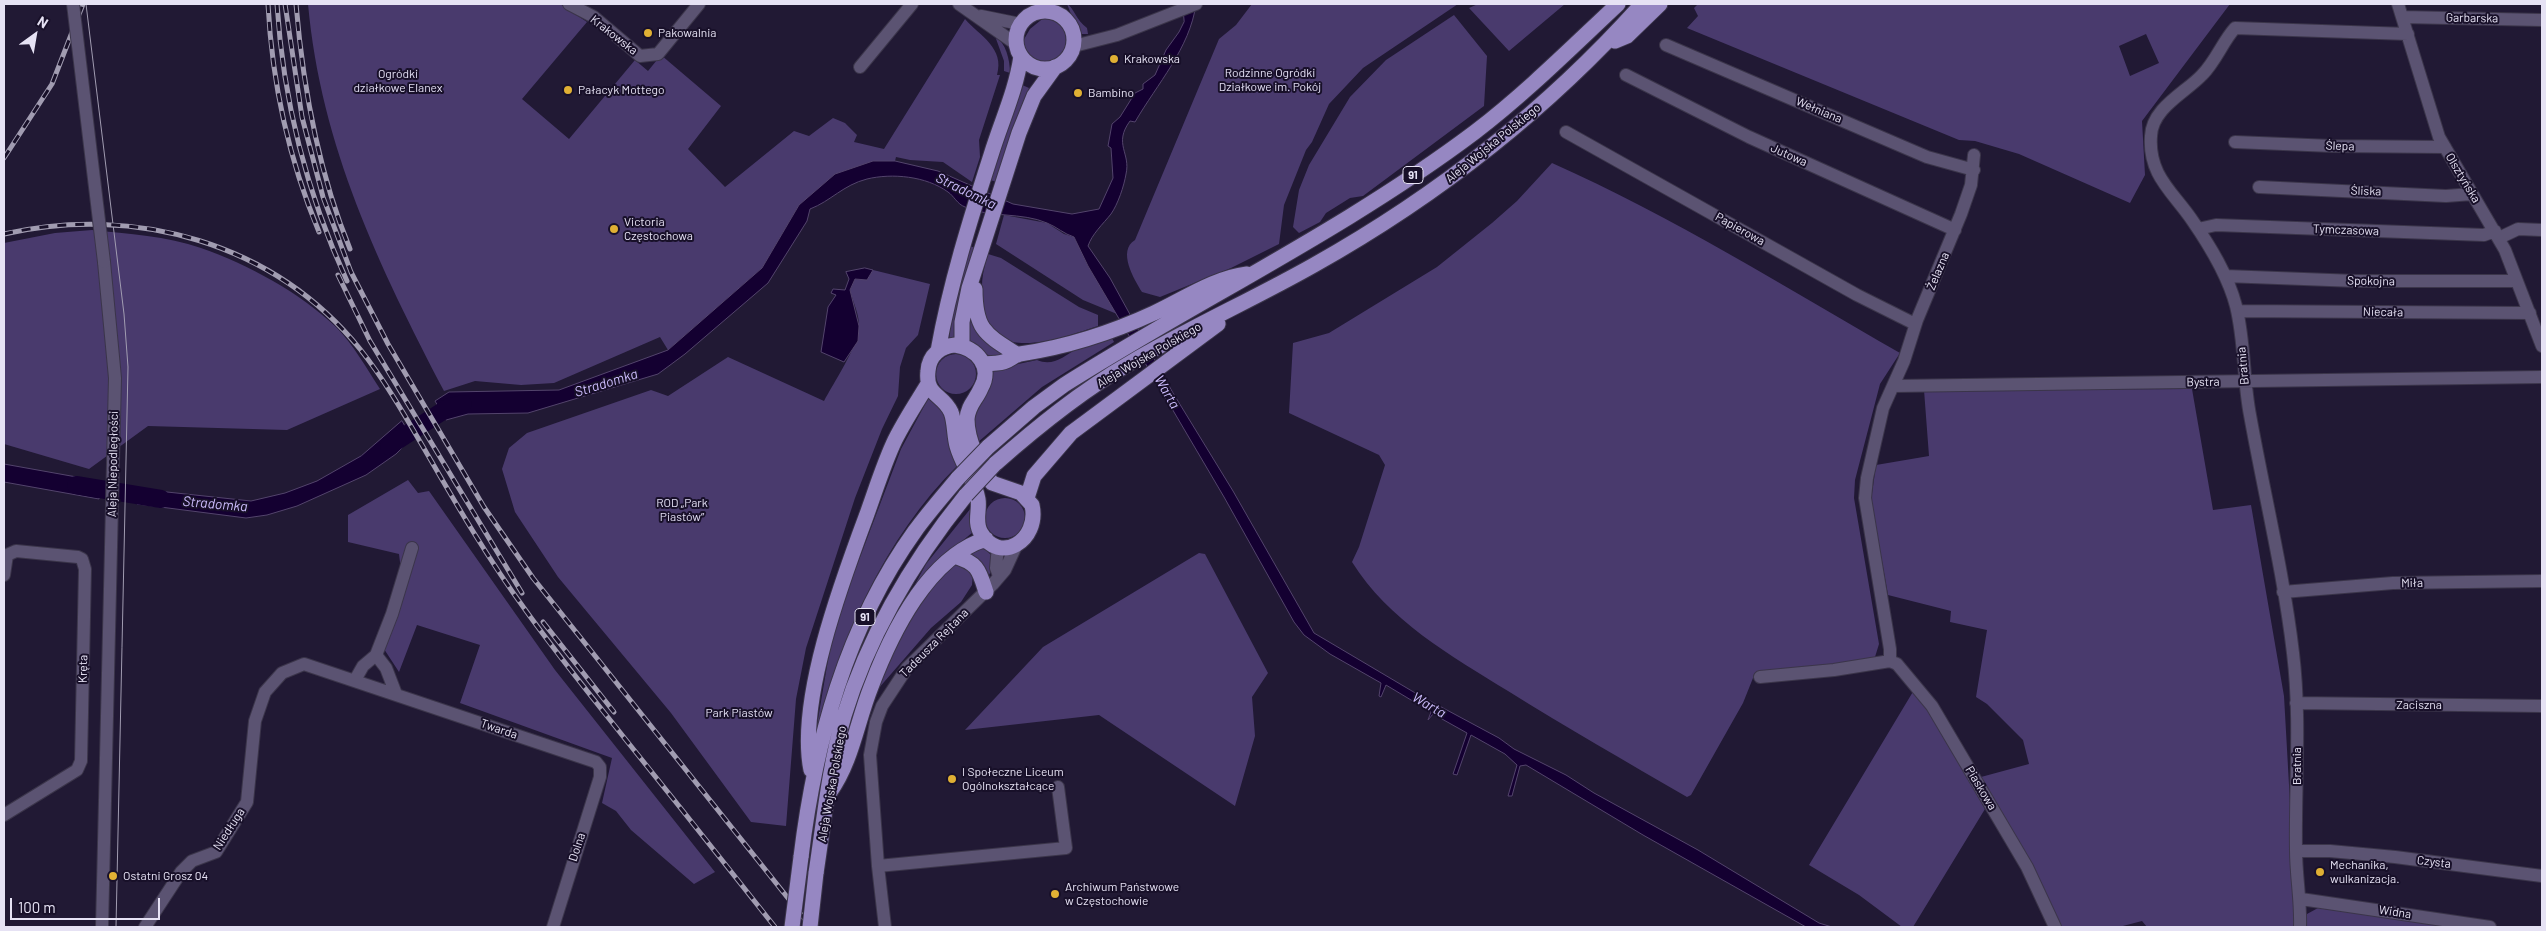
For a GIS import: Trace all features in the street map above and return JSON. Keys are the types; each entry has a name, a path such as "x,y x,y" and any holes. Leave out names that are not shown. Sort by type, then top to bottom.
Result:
{"main road":[{"name":"Aleja Wojska Polskiego","path":"810,927 827,796 844,718 874,639 895,596 921,554 966,495 995,464 1043,423 1129,363 1314,265 1433,191 1494,145 1551,97 1605,45 1642,4"},
{"path":"1605,45 1627,36 1660,4"},
{"name":"Aleja Wojska Polskiego","path":"792,927 813,777 831,702 861,624 914,532 958,478 988,447 1034,407 1064,385 1310,241 1388,192 1476,131 1552,67 1614,6"},
{"path":"938,351 952,283 984,176 1016,82 1020,24 1041,7 1062,9 1071,28 1074,46 1067,58 1056,67 1034,96 1003,182 964,309 962,346"},
{"path":"1019,50 1033,66 1040,68 1056,67"},
{"path":"975,273 975,306 978,322 994,341 1018,355"},
{"path":"984,364 1005,362 1018,355 1033,354 1110,331 1153,314 1228,276 1254,273"},
{"path":"1027,498 1034,476 1057,447 1087,420 1258,294"},
{"path":"813,777 807,751 814,699 827,633 855,546 893,446 928,384 930,361 938,351 947,346 962,346 978,355 984,364 985,376 982,387 972,401 968,411 970,437 979,461 992,483 1021,493 1027,498 1032,505 1034,523 1027,536 1016,546 992,542 964,547 926,583 894,636 871,687 842,775 827,796"},
{"path":"928,384 931,391 950,412 957,446 977,496 978,524 992,542"},
{"path":"954,556 974,564 979,571 986,592"}],"street":[{"name":"Aleja Niepodległości","path":"73,4 104,262 114,370 114,446 102,927"},
{"name":"Krakowska","path":"569,4 594,17 640,56 650,56 658,54 699,4"},
{"path":"860,67 912,4"},
{"path":"959,4 1019,50"},
{"path":"1074,46 1117,35 1196,4"},
{"name":"Olsztyńska","path":"2398,4 2439,137 2497,234 2542,346"},
{"path":"969,12 1020,24"},
{"name":"Garbarska","path":"2402,17 2542,20"},
{"name":"Bratnia","path":"2300,927 2296,851 2296,703 2294,654 2244,381 2237,311 2225,276 2198,229 2167,191 2157,172 2150,136 2157,117 2204,74 2235,28 2408,34"},
{"name":"Wełniana","path":"1666,45 1927,156 1974,170"},
{"name":"Jutowa","path":"1626,75 1749,137 1954,230"},
{"name":"Papierowa","path":"1566,132 1858,295 1915,324"},
{"name":"Ślepa","path":"2235,142 2332,146 2445,147"},
{"name":"Żelazna","path":"1893,386 1915,324 1971,185 1974,155"},
{"name":"Śliska","path":"2258,187 2446,196 2472,194"},
{"name":"Tymczasowa","path":"2198,229 2216,225 2484,235 2518,229 2542,230"},
{"name":"Spokojna","path":"2225,276 2356,281 2517,281"},
{"name":"Niecała","path":"2237,311 2530,313"},
{"name":"Bystra","path":"1893,386 2542,377"},
{"path":"1760,677 1834,670 1890,662 1890,649 1866,498 1866,478 1883,408 1893,386"},
{"path":"992,542 999,576"},
{"name":"Tadeusza Rejtana","path":"885,927 878,866 870,755 876,722 882,706 907,668 986,592 1005,570 1016,546"},
{"path":"355,680 363,666 376,655 392,614 412,548"},
{"name":"Kręta","path":"4,575 7,555 16,551 74,556 82,559 85,569 82,755 79,765 76,770 4,815"},
{"name":"Miła","path":"2283,592 2393,583 2542,581"},
{"path":"376,655 386,668 396,694"},
{"name":"Piaskowa","path":"1890,662 1896,664 1932,706 2026,867 2055,927"},
{"name":"Twarda","path":"304,664 596,762 600,767"},
{"name":"Niedługa","path":"145,927 180,872 192,861 216,852 247,802 255,721 265,692 282,673 304,664"},
{"name":"Zaciszna","path":"2296,703 2542,706"},
{"name":"Dolna","path":"553,927 600,777 600,767"},
{"path":"878,866 1066,848 1058,787"},
{"name":"Czysta","path":"2296,851 2330,851 2395,857 2542,876"},
{"name":"Widna","path":"2300,899 2490,927"}],"green space":[{"name":"Ogródki działkowe Elanex","path":"308,4 560,4 587,22 522,99 569,139 635,60 648,71 661,55 721,106 688,149 725,187 794,131 809,136 833,118 845,123 857,135 854,142 884,149 965,19 990,43 999,66 997,75 1000,75 979,140 980,157 972,182 943,162 910,160 896,157 895,161 873,161 799,205 762,268 668,350 660,337 554,383 521,385 475,381 444,391 397,298 356,204 326,107 315,57"},
{"path":"1067,4 1087,28 1088,34 1079,34"},
{"name":"Rodzinne Ogródki Działkowe im. Pokój","path":"1252,4 1458,4 1363,68 1329,104 1312,142 1306,150 1284,205 1279,244 1231,268 1160,297 1142,292 1129,265 1127,251 1135,240 1219,39 1236,25"},
{"path":"1478,4 1565,4 1509,51 1469,8"},
{"path":"1698,4 2230,4 2142,121 2145,175 2130,203 2019,154 1975,141 1959,140 1687,28 1698,16 1694,8","holes":["2146,34 2159,63 2130,76 2119,46"]},
{"path":"1454,15 1487,56 1484,106 1363,196 1350,198 1326,213 1320,222 1299,233 1293,227 1299,190 1309,165 1350,97 1386,60"},
{"path":"1046,16 1060,22 1065,35 1065,46 1061,55 1054,60 1045,62 1036,60 1028,53 1023,41 1030,29"},
{"path":"995,36 1007,52 1010,73 1004,71 1004,61"},
{"path":"1020,84 1029,88 997,182 990,180"},
{"path":"1552,163 1685,229 1900,353 1880,384 1855,480 1854,498 1879,644 1875,657 1868,660 1755,673 1743,703 1691,795 1687,797 1552,718 1443,650 1402,619 1384,602 1352,562 1359,547 1385,465 1379,455 1289,413 1293,343 1329,333 1437,267 1517,201"},
{"path":"1004,215 1047,223 1064,234 1074,237 1088,266 1117,314 1083,300 996,244"},
{"path":"92,230 147,236 188,244 255,271 306,302 336,327 354,349 380,389 287,430 148,426 89,469 4,444 4,243 55,233"},
{"path":"969,246 976,248 958,339 949,340 952,311"},
{"path":"988,254 1001,258 1079,307 1098,315 1098,326 1071,335 1039,342 1022,343 1008,341 995,334 986,323 984,317 982,287"},
{"name":"ROD „Park Piastów”","path":"873,270 930,284 918,335 906,348 900,367 898,396 882,429 855,498 806,648 796,699 786,826 751,822 671,713 558,577 515,512 502,469 509,448 527,433 651,390 668,396 728,357 824,401 850,354 858,335 858,319 850,290 855,279 867,280"},
{"path":"966,314 1014,355 983,354 977,350 969,337"},
{"path":"1112,338 1114,342 1042,387 977,443 973,419 990,370 1037,360 1043,362 1053,361 1081,347"},
{"path":"956,354 970,360 976,374 970,388 956,394 942,388 936,374 942,360"},
{"path":"2192,389 2213,510 2251,505 2284,696 2297,927 2147,927 2142,921 2119,927 2061,927 1981,777 2029,764 2023,740 1987,704 1976,697 1987,630 1950,622 1951,611 1888,595 1871,500 1876,465 1929,456 1924,390"},
{"path":"929,397 943,409 958,465 908,524 887,557 869,591 838,663 815,737 830,648 846,594 901,449"},
{"path":"408,480 418,493 429,491 555,670 715,872 694,884 631,830 616,811 602,803 612,758 460,703 480,645 417,625 399,672 384,649 404,595 399,554 348,542 348,515"},
{"path":"1005,498 1019,504 1025,518 1019,532 1005,538 991,532 985,518 991,504"},
{"path":"971,508 969,516 973,532 937,562 911,592 926,564"},
{"path":"984,548 992,556 992,569 987,579 964,553"},
{"path":"1199,553 1205,554 1268,673 1252,697 1255,736 1235,806 1099,715 965,730 1043,647"},
{"path":"960,563 973,573 972,585 961,602 931,628 878,689 900,637 921,599 946,570"},
{"path":"1914,690 1934,719 1985,809 1913,927 1902,927 1859,895 1809,865"},
{"path":"2318,908 2453,927 2303,927 2307,914"}],"water":[{"name":"Warta","path":"1183,4 1196,4 1187,36 1172,65 1135,122 1130,121 1125,129 1123,142 1127,167 1122,189 1114,210 1095,233 1088,246 1110,278 1173,393 1233,491 1314,633 1417,694 1499,738 1514,749 1566,775 1594,793 1698,850 1819,923 1832,927 1806,927 1643,835 1526,765 1520,766 1512,796 1508,796 1517,765 1505,754 1471,735 1457,775 1453,774 1467,733 1433,714 1428,720 1431,712 1386,685 1381,697 1379,696 1381,683 1330,654 1304,635 1294,622 1224,497 1088,266 1074,237 1047,223 1027,217 985,213 962,206 950,194 939,187 919,179 887,176 867,179 851,185 810,209 807,221 768,283 685,354 658,374 528,413 468,414 446,420 435,401 449,392 559,390 668,350 762,268 799,205 835,174 873,161 895,161 938,171 1013,204 1072,214 1099,209 1113,178 1111,148 1108,146 1112,124 1120,117 1135,93 1143,89 1143,84 1155,75 1166,50 1184,22"},
{"path":"865,268 873,270 867,280 855,279 850,290 859,326 858,341 844,362 821,352 828,307 836,295 831,293 833,289 845,290 849,279 846,272"},
{"path":"402,421 412,438 396,454 366,475 297,506 267,515 246,518 137,504 139,489 251,501 285,493 317,481 361,456"},
{"path":"4,464 99,481 99,499 4,482"}],"waterway":[{"name":"Stradomka","path":"389,446 449,407 463,404"},
{"name":"Stradomka","path":"76,485 161,499"}],"tram line":[{"path":"86,4 124,314 128,367 116,927"}],"railway":[{"path":"4,158 52,84 83,4"},
{"path":"268,4 273,62 284,120 299,177 319,232"},
{"path":"277,4 285,75 299,146 320,214 347,281"},
{"path":"285,4 302,117 323,197 351,272 388,344 484,507 533,578 811,927"},
{"path":"296,4 303,66 314,128 329,189 350,249"},
{"path":"4,234 53,226 103,224 152,229 199,240 244,258 287,282 325,312 360,349 379,375 475,534 536,625 775,927"},
{"path":"338,275 370,341 522,593"},
{"path":"543,622 614,712"}],"place":[{"name":"Pakowalnia","path":"648,33"},
{"name":"Krakowska","path":"1114,59"},
{"name":"Pałacyk Mottego","path":"568,90"},
{"name":"Bambino","path":"1078,93"},
{"name":"Victoria Częstochowa","path":"614,229"},
{"name":"I Społeczne Liceum Ogólnokształcące","path":"952,779"},
{"name":"Mechanika, wulkanizacja.","path":"2320,872"},
{"name":"Ostatni Grosz 04","path":"113,876"},
{"name":"Archiwum Państwowe w Częstochowie","path":"1055,894"}],"park label":[{"name":"Park Piastów","path":"739,713"}]}
